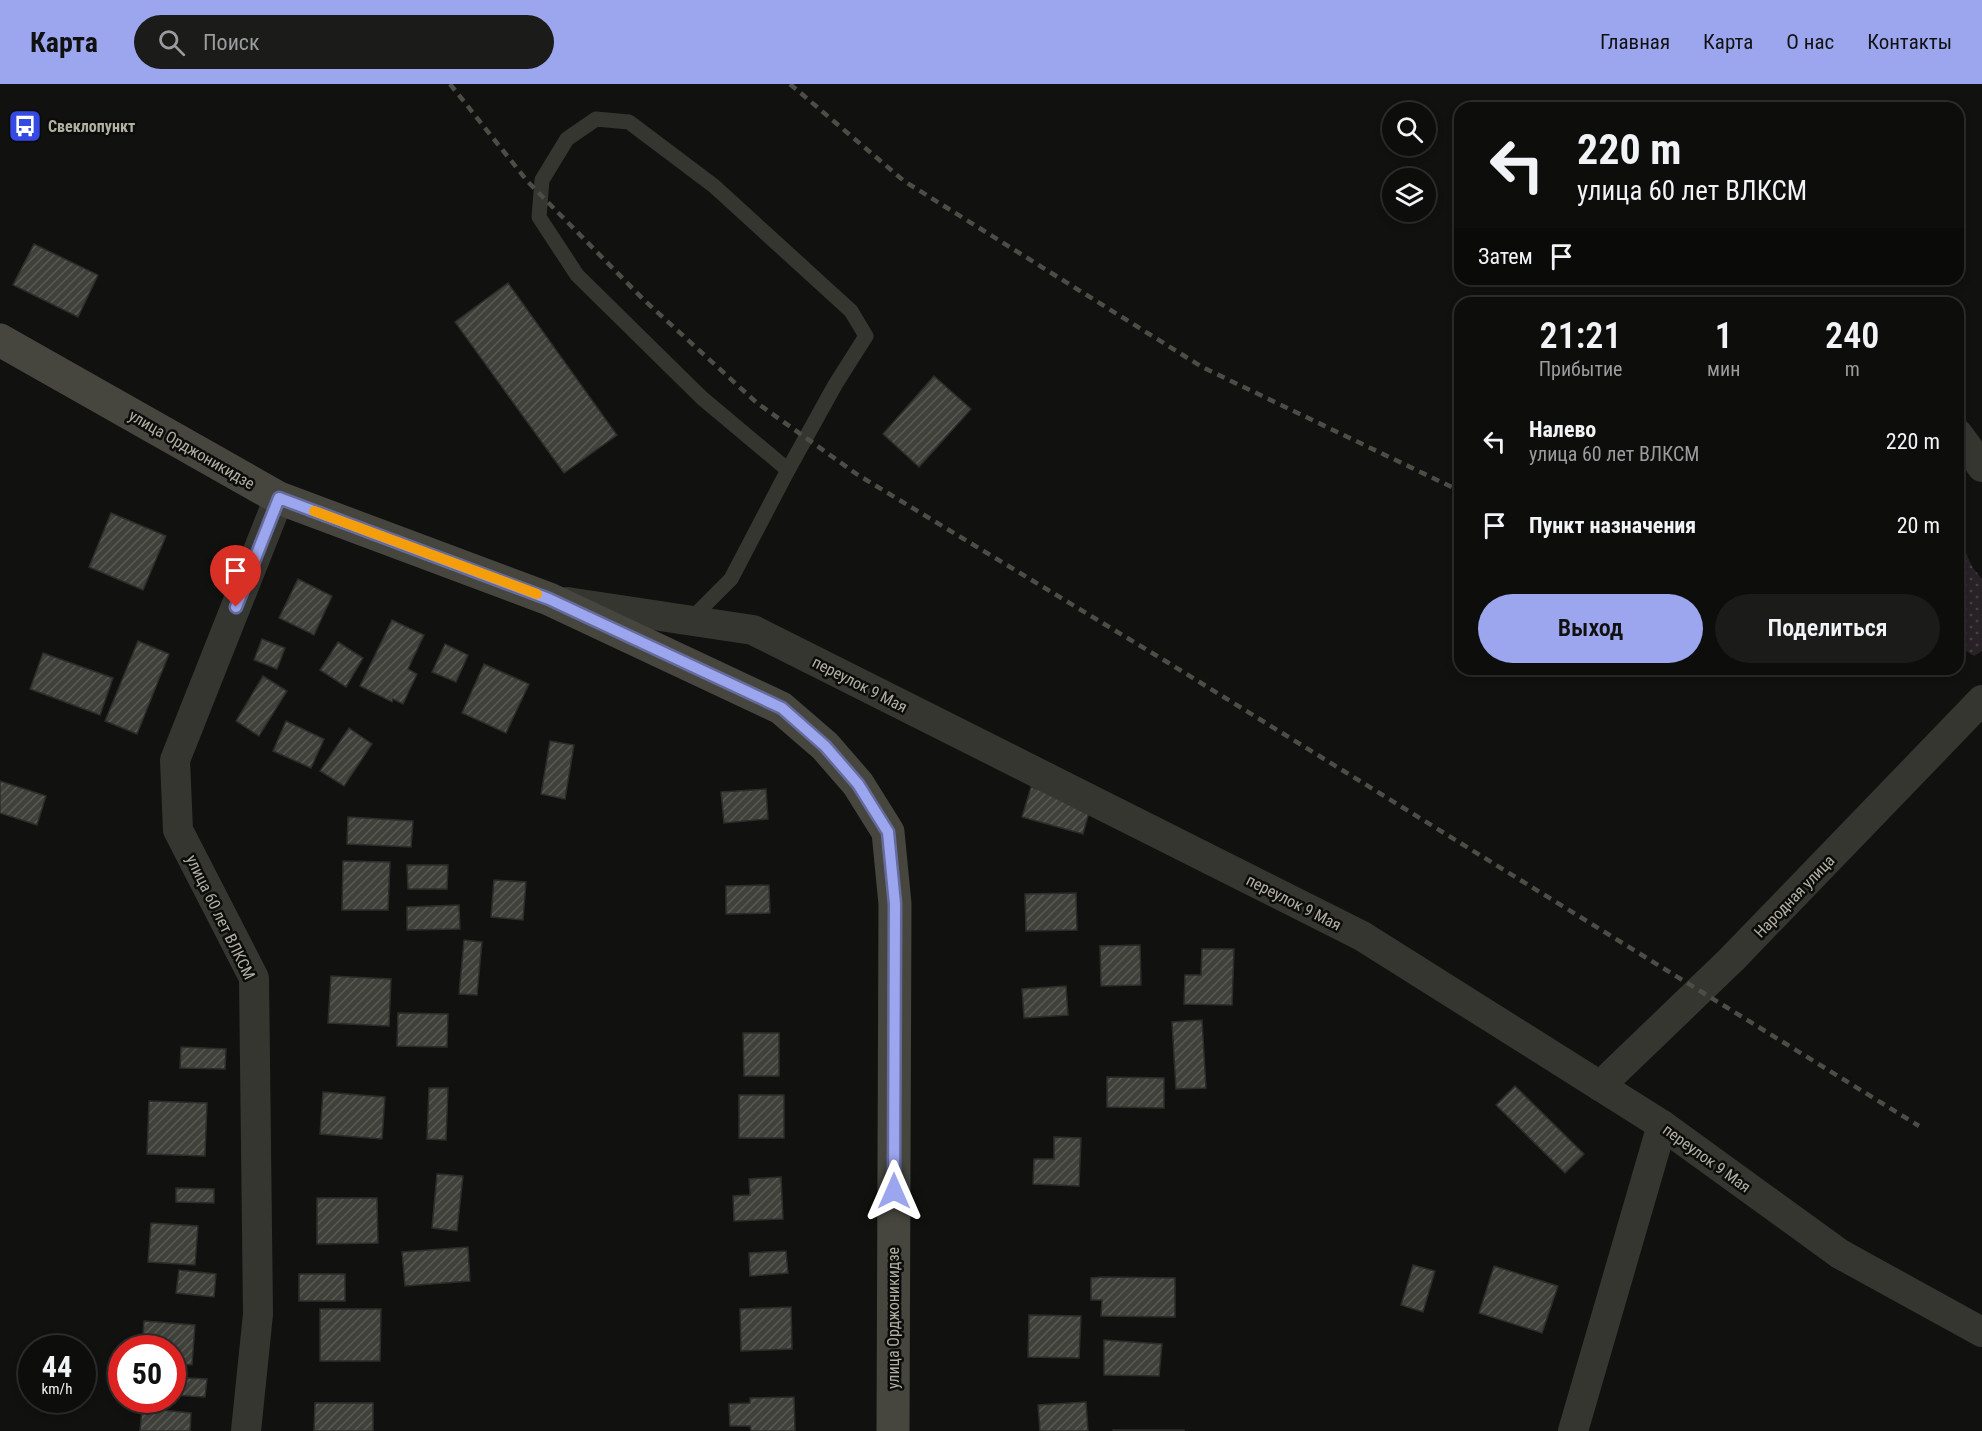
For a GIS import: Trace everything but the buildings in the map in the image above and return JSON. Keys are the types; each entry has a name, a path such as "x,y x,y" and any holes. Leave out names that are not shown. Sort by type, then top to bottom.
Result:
{"main road":[{"name":"улица Орджоникидзе","path":"0,340 279,498 549,599 782,708 825,746 858,784 888,832 895,904 892,1431"}],"street":[{"path":"1964,442 1982,467"},
{"name":"улица 60 лет ВЛКСМ","path":"246,1431 258,1314 254,978 178,830 175,760 279,498"},
{"name":"переулок 9 Мая","path":"549,599 753,630 1362,936 1662,1125 1840,1254 1982,1332"},
{"name":"Народная улица","path":"1600,1086 1732,959 1982,700"},
{"path":"1573,1431 1662,1125"}],"lane":[{"path":"690,620 731,579 835,385 866,336 851,311 714,186 629,122 596,119 567,139 542,180 539,217 577,275 702,398 788,470"}],"shaded area":[{"path":"1964,549 1973,568 1982,579 1982,651 1974,656 1964,650"}],"railway":[{"path":"450,84 528,182 644,300 757,403 858,475 1167,662 1919,1126"},
{"path":"790,84 904,181 1202,367 1454,488"}],"slow traffic":[{"path":"314,511 537,594"}],"place":[{"name":"Свеклопункт","path":"25,126"}],"route":[{"path":"236,607 279,498 549,599 782,708 825,746 858,784 888,832 895,904 894,1191"}]}
